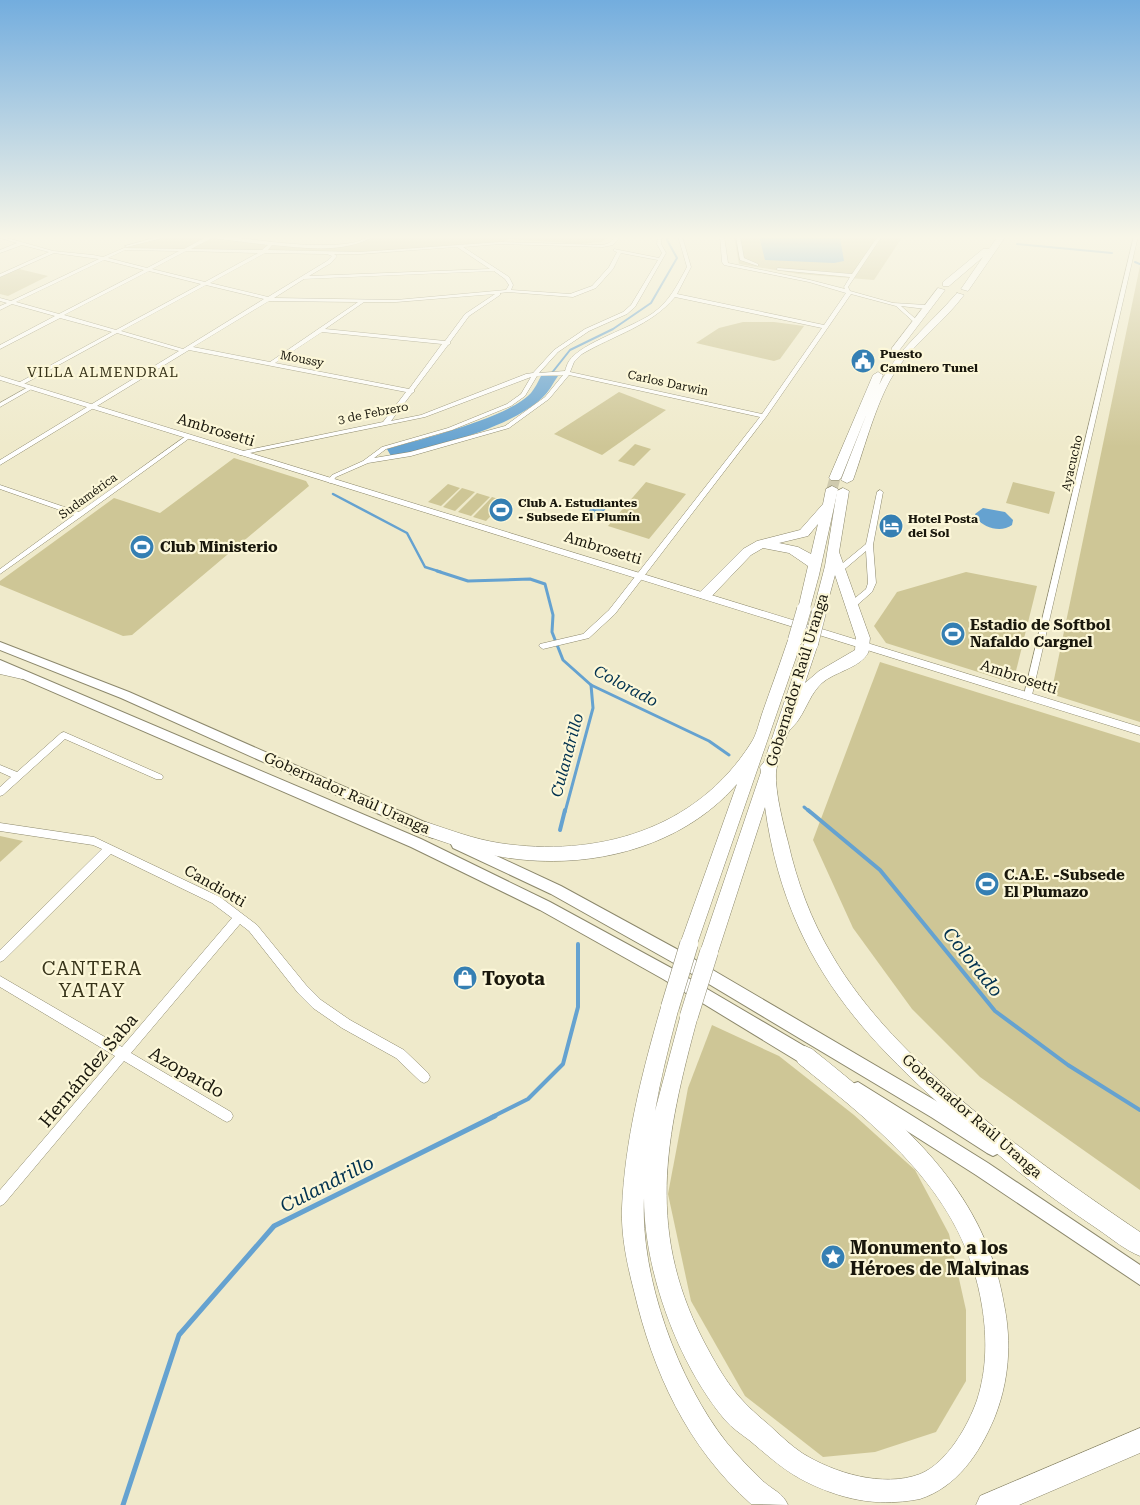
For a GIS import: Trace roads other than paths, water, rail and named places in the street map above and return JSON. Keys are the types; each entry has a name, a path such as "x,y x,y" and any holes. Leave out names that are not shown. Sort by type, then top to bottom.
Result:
{"highway":[{"name":"Gobernador Raúl Uranga","path":"950,306 932,327 912,344 892,370 828,505 804,609 803,642 780,731 768,767 771,802 784,866 812,935 830,968 858,1008 918,1074 1052,1185 1140,1245"},
{"name":"Gobernador Raúl Uranga","path":"775,1505 763,1498 715,1450 679,1393 660,1346 635,1247 633,1209 641,1129 648,1090 680,1012 689,944 758,745 803,642 820,612 833,552 839,484 875,379 926,307"},
{"path":"705,595 747,552 761,544 804,533 828,505"},
{"path":"747,552 769,546 779,546 799,551 814,564 812,578"},
{"path":"780,731 794,719 804,694 814,682 862,652 864,643 833,552"},
{"path":"426,828 498,850 547,856 578,855 617,847 648,837 691,815 714,798 734,778 758,745"},
{"path":"768,767 709,952 680,1012 660,1136 655,1198 658,1246 674,1299 703,1366 733,1411 790,1460 838,1483 883,1492 924,1485 952,1465 973,1437 986,1408 996,1367 998,1336 989,1277 980,1249 956,1205 939,1179 884,1121 805,1056"},
{"path":"989,1505 1140,1440"}],"main road":[{"name":"Gobernador Raúl Uranga","path":"0,646 125,695 426,828 556,890 677,957 936,1111 1052,1185"},
{"name":"Gobernador Raúl Uranga","path":"0,664 416,843 545,906 668,974 805,1056 982,1168 1140,1276"}],"street":[{"name":"Moussy","path":"23,306 186,350 272,363 412,391"},
{"path":"0,347 78,306"},
{"path":"20,384 162,306"},
{"path":"0,464 257,306"},
{"path":"272,363 355,306"},
{"path":"385,424 412,391 467,315 479,306"},
{"path":"330,480 334,476 365,462 384,448 450,429 496,412 523,395 562,346 587,330 630,310 632,306"},
{"path":"365,462 411,454 507,427 547,398 580,353 644,320 664,306"},
{"path":"727,306 825,327"},
{"path":"543,646 570,642 586,636 600,625 764,416 840,306"},
{"path":"897,306 916,322"},
{"path":"918,306 926,307"},
{"name":"Ayacucho","path":"1028,695 1120,306"},
{"path":"322,330 448,343"},
{"name":"Carlos Darwin","path":"539,373 564,373 764,416"},
{"name":"3 de Febrero","path":"240,453 422,416 539,373"},
{"name":"Ambrosetti","path":"0,378 864,643 1140,730"},
{"path":"0,405 32,388"},
{"name":"Sudamérica","path":"0,572 188,437"},
{"path":"0,487 80,515"},
{"path":"852,605 869,590 872,583 869,545 880,492"},
{"path":"828,579 869,545"},
{"path":"0,671 39,681"},
{"path":"0,792 64,735 159,777"},
{"path":"0,768 18,776"},
{"name":"Candiotti","path":"0,827 94,841 216,900 253,928 302,989 317,1004 346,1024 400,1054 424,1077"},
{"path":"0,957 110,848"},
{"name":"Hernández Saba","path":"0,1200 124,1055 239,916"},
{"name":"Azopardo","path":"0,981 227,1116"}],"water":[{"path":"541,376 558,376 542,398 511,419 471,435 428,448 391,456 387,449 463,427 504,411 531,393"},
{"path":"596,501 609,504 598,520 585,516"},
{"path":"983,508 1005,512 1013,520 1012,525 1003,529 988,527 976,518 975,514"}],"waterway":[{"name":"Colorado","path":"551,374 570,350 613,329 646,306"},
{"name":"Colorado","path":"333,494 407,533 425,567 441,572"},
{"name":"Colorado","path":"437,571 468,581 530,579 545,584 553,615 552,632 563,660 591,685"},
{"name":"Culandrillo","path":"565,812 593,708 591,685"},
{"name":"Colorado","path":"591,685 709,741 729,755"},
{"name":"Colorado","path":"804,807 810,812"},
{"name":"Culandrillo","path":"560,830 565,810"},
{"name":"Colorado","path":"808,810 880,870 995,1011 1068,1065 1140,1110"},
{"name":"Culandrillo","path":"492,1117 528,1099 563,1064 578,1007 578,944"},
{"name":"Culandrillo","path":"123,1505 179,1335 274,1226 495,1116"}],"tunnel":[{"path":"832,489 835,478"}],"place":[{"name":"Puesto Caminero Tunel","path":"863,361"},
{"name":"Club A. Estudiantes - Subsede El Plumín","path":"501,510"},
{"name":"Hotel Posta del Sol","path":"891,526"},
{"name":"Club Ministerio","path":"142,547"},
{"name":"Estadio de Softbol Nafaldo Cargnel","path":"953,634"},
{"name":"C.A.E. -Subsede El Plumazo","path":"987,884"},
{"name":"Toyota","path":"465,978"},
{"name":"Monumento a los Héroes de Malvinas","path":"833,1257"}],"district":[{"name":"VILLA ALMENDRAL","path":"103,372"},
{"name":"CANTERA YATAY","path":"92,979"}]}
